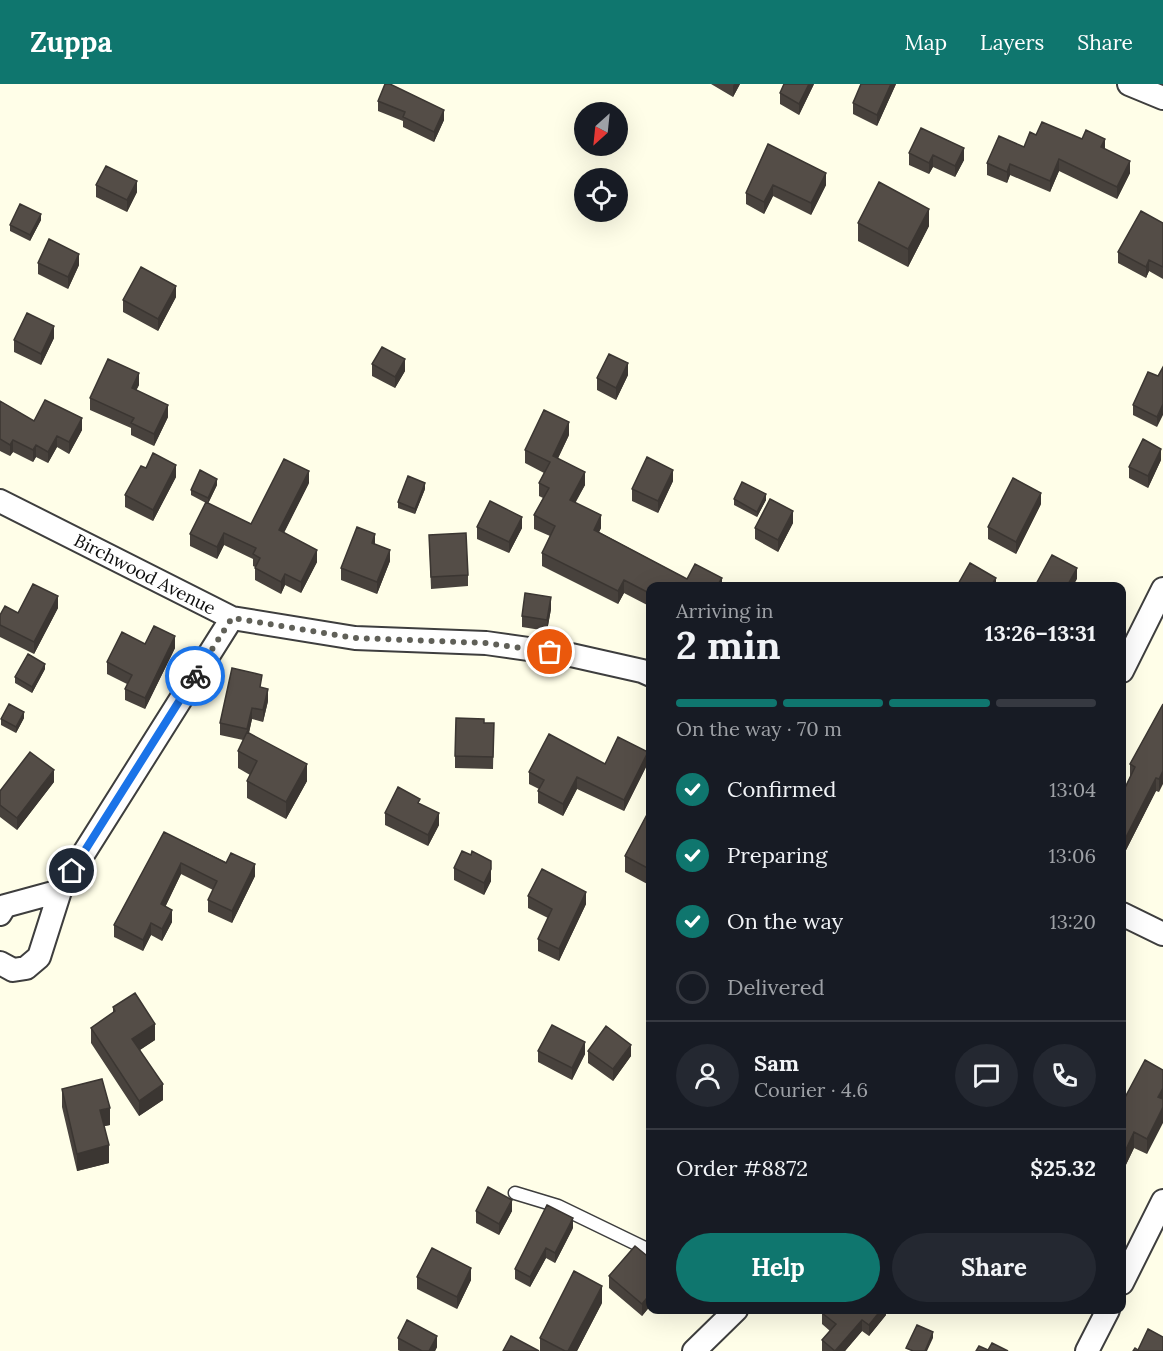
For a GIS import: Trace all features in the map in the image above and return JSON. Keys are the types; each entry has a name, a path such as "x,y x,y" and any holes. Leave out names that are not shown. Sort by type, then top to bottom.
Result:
{"street":[{"path":"1129,84 1163,98"},
{"name":"Birchwood Avenue","path":"0,501 232,618 355,638 486,643 561,653 646,672"},
{"path":"1126,662 1163,589"},
{"path":"0,963 13,970 26,968 39,957 60,891 232,618"},
{"path":"0,914 5,906 60,891"},
{"path":"1126,916 1163,934"},
{"path":"1126,1274 1163,1202"},
{"path":"694,1351 726,1314"},
{"path":"1087,1351 1106,1314"}],"lane":[{"path":"515,1193 558,1206 646,1249"}],"building":[{"path":"385,84 390,84 444,110 434,132 403,117 405,112 378,101"},
{"path":"784,84 809,84 799,104 780,93"},
{"path":"861,84 891,84 877,115 853,103"},
{"path":"1042,122 1082,139 1086,130 1105,139 1101,147 1130,161 1117,187 1059,159 1050,181 1010,164 1007,172 987,163 999,136 1024,147 1030,132 1036,135"},
{"path":"921,128 964,148 955,166 933,155 929,163 909,153"},
{"path":"768,144 826,173 811,203 773,185 764,202 746,193"},
{"path":"106,166 137,181 127,200 96,185"},
{"path":"879,182 929,209 908,249 858,223"},
{"path":"20,204 41,214 30,235 10,225"},
{"path":"1141,211 1163,223 1163,267 1149,260 1146,267 1118,252"},
{"path":"49,239 79,254 68,277 38,263"},
{"path":"141,267 176,286 158,319 123,300"},
{"path":"27,313 54,326 41,354 14,340"},
{"path":"382,347 405,359 395,377 372,364"},
{"path":"609,354 628,363 616,388 597,378"},
{"path":"108,359 139,373 132,388 168,405 154,434 131,423 134,418 90,398"},
{"path":"1163,367 1163,404 1157,417 1133,405 1148,372 1158,376"},
{"path":"45,400 82,418 69,442 57,436 48,452 36,445 33,450 13,440 10,445 0,439 0,401 34,421"},
{"path":"544,410 569,422 553,456 585,472 570,500 601,515 594,530 687,579 695,564 722,578 720,582 646,582 646,591 624,580 618,591 542,553 555,526 534,515 549,488 539,483 550,462 525,450"},
{"path":"1143,439 1161,449 1148,476 1129,467"},
{"path":"153,453 176,465 153,510 125,495 141,466 146,468"},
{"path":"647,457 673,470 658,501 632,489"},
{"path":"284,459 309,471 279,530 317,550 301,582 285,574 281,582 255,568 260,558 253,554 256,548 224,533 217,547 190,534 206,502 251,524"},
{"path":"200,470 217,479 208,498 191,490"},
{"path":"408,476 425,483 415,509 398,502"},
{"path":"1013,478 1041,493 1016,542 988,527"},
{"path":"742,482 766,494 757,512 734,499"},
{"path":"770,499 793,511 778,540 755,528"},
{"path":"490,501 522,517 509,542 477,527"},
{"path":"357,527 375,534 372,543 390,550 377,582 341,568"},
{"path":"466,533 468,575 431,577 429,535"},
{"path":"1052,555 1077,568 1069,582 1037,582"},
{"path":"970,563 996,578 994,582 959,582"},
{"path":"33,584 58,596 34,642 0,625 0,615 5,606 18,613"},
{"path":"525,593 551,597 547,620 522,616"},
{"path":"154,626 175,636 145,698 125,689 132,675 107,662 122,632 145,644"},
{"path":"28,654 45,664 32,687 15,677"},
{"path":"232,668 262,675 260,687 268,689 263,710 252,708 247,729 220,723"},
{"path":"9,704 24,712 16,727 1,719"},
{"path":"1163,704 1163,771 1159,779 1156,778 1126,837 1126,786 1135,767 1130,764"},
{"path":"456,718 484,719 484,723 494,723 493,757 455,756"},
{"path":"247,732 307,764 286,802 247,781 257,761 238,751"},
{"path":"549,734 605,764 618,737 646,751 646,756 624,800 577,777 563,804 538,791 544,780 529,772"},
{"path":"30,752 54,770 17,818 0,805 0,791"},
{"path":"398,787 420,799 418,803 439,813 428,835 385,813"},
{"path":"646,816 646,867 625,856"},
{"path":"164,832 226,863 231,853 255,864 232,911 208,900 217,881 181,863 161,904 172,910 162,929 151,923 143,940 114,925"},
{"path":"462,851 471,855 472,851 491,861 491,869 484,883 454,868"},
{"path":"542,869 586,892 559,949 538,939 552,909 528,896"},
{"path":"135,993 155,1024 132,1039 163,1084 139,1101 91,1028 115,1011 113,1007"},
{"path":"552,1025 585,1042 572,1068 538,1051"},
{"path":"606,1026 631,1045 613,1069 588,1051"},
{"path":"1145,1060 1163,1070 1163,1088 1158,1097 1163,1099 1163,1107 1147,1139 1134,1132 1126,1149 1126,1096"},
{"path":"102,1079 110,1108 100,1110 109,1145 77,1154 62,1089"},
{"path":"488,1187 512,1200 499,1224 476,1211"},
{"path":"547,1205 573,1218 555,1253 546,1248 530,1277 515,1269"},
{"path":"635,1246 646,1255 646,1299 642,1304 609,1276"},
{"path":"432,1248 471,1268 457,1297 417,1277"},
{"path":"574,1271 602,1286 568,1351 565,1351 540,1338"},
{"path":"823,1314 878,1314 869,1325 862,1320 835,1351 822,1340 836,1324"},
{"path":"407,1320 437,1336 429,1351 422,1351 398,1338"},
{"path":"917,1325 933,1332 925,1351 913,1351 906,1348"},
{"path":"1148,1329 1163,1337 1163,1351 1133,1351 1135,1348 1138,1350"},
{"path":"511,1336 539,1351 503,1351"},
{"path":"992,1343 1008,1351 976,1351 979,1346 988,1350"}],"way so far":[{"path":"195,676 232,618 355,638 486,643 550,652"}],"route":[{"path":"72,871 195,676"}]}
